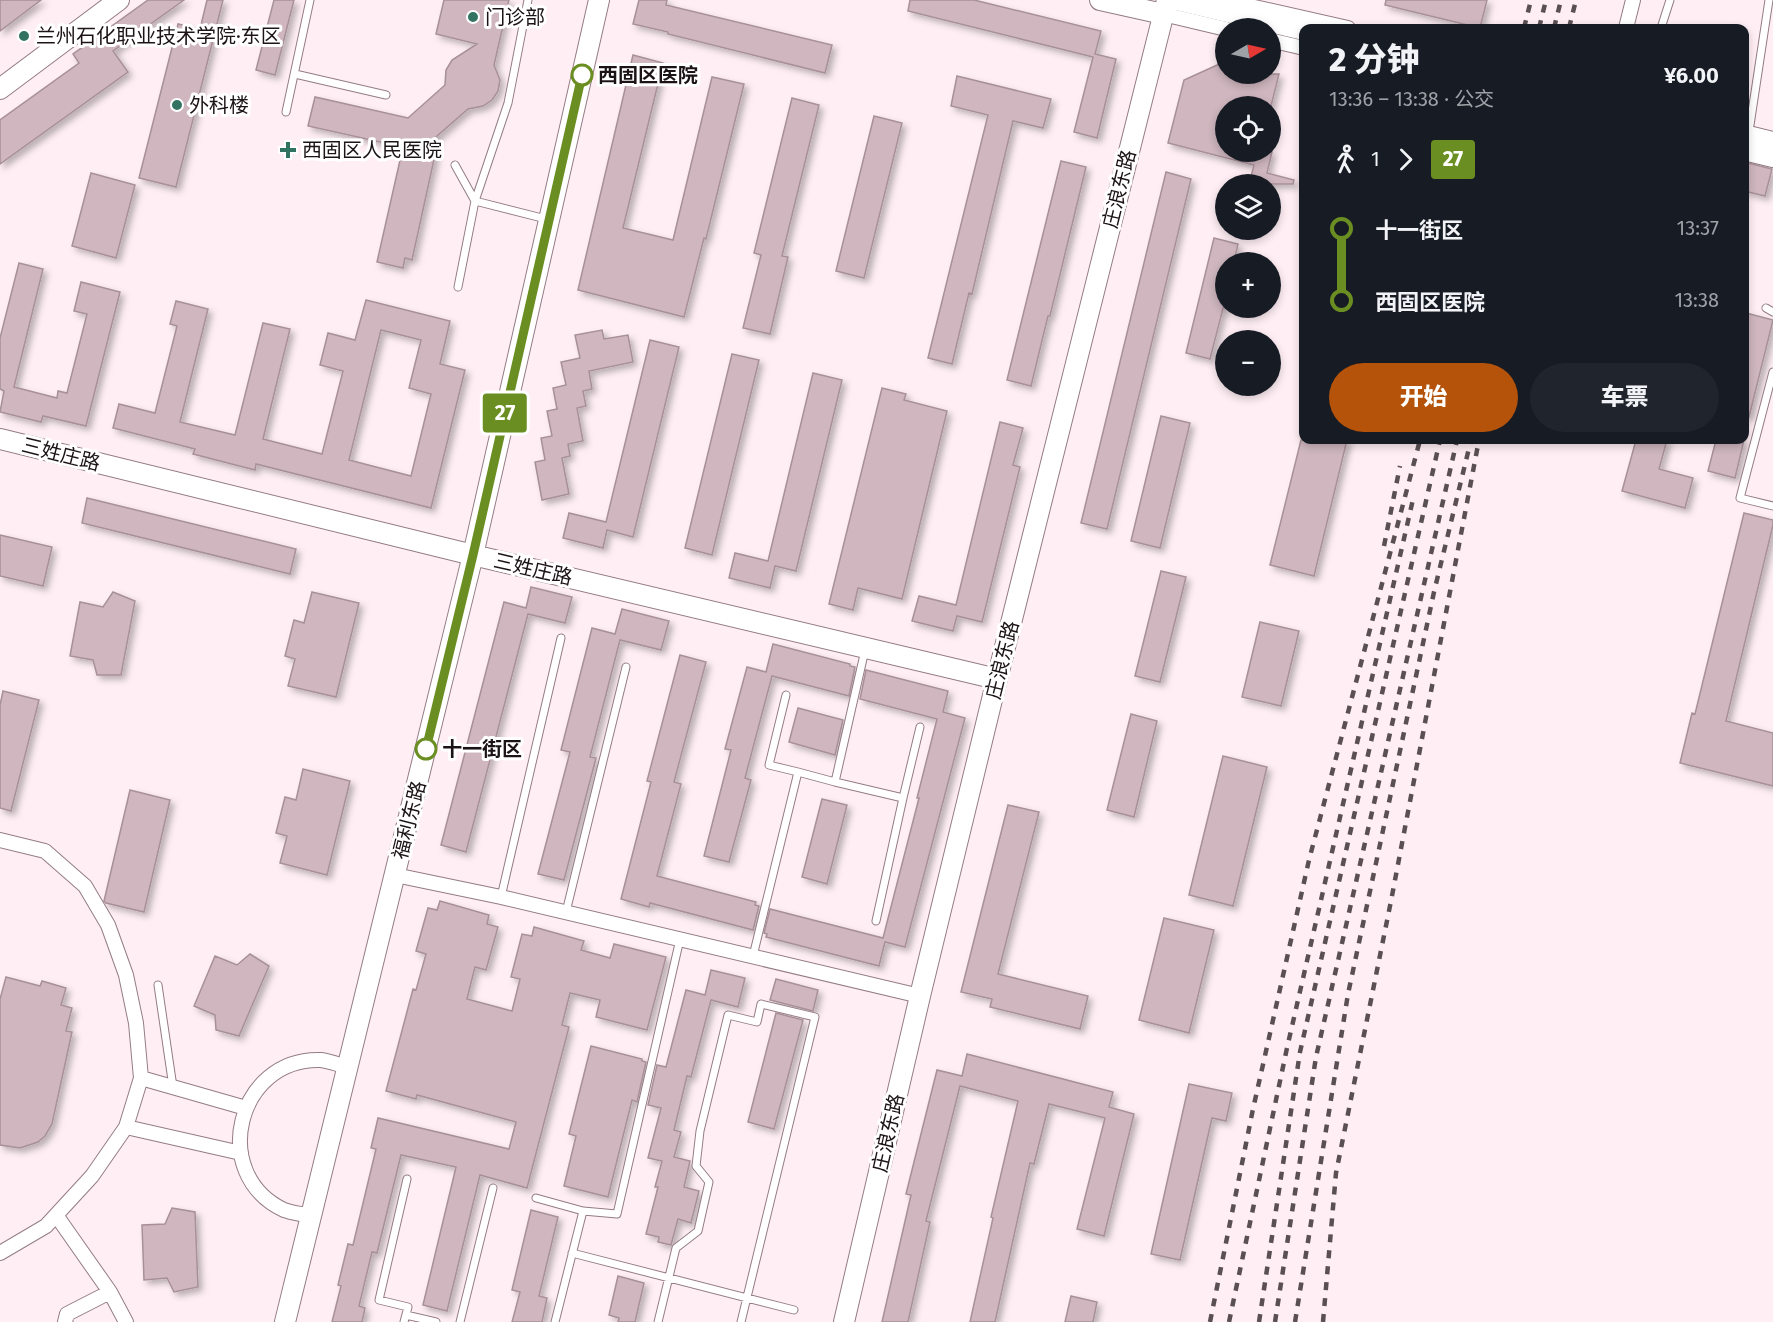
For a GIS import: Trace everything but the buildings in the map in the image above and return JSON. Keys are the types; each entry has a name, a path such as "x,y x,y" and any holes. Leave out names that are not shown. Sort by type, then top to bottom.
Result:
{"street":[{"path":"0,89 119,0"},
{"name":"福利东路","path":"285,1322 473,555 599,0"},
{"path":"1100,0 1165,7 1215,25"},
{"path":"1178,0 1299,29"},
{"path":"1223,0 1330,24"},
{"path":"1627,24 1633,0"},
{"name":"庄浪东路","path":"844,1322 997,679 1165,7"},
{"path":"1281,43 1299,47"},
{"path":"1749,130 1773,130"},
{"path":"1749,131 1773,142"},
{"path":"1749,151 1773,157"},
{"name":"三姓庄路","path":"0,439 473,555 997,679"},
{"path":"0,840 45,851 85,886 108,925 126,975 136,1023 141,1078 126,1127 92,1176 46,1226 0,1253"},
{"path":"395,875 501,897 920,996"},
{"path":"311,1216 285,1210 262,1194 246,1173 239,1147 241,1119 252,1095 270,1075 295,1063 322,1060 348,1067"},
{"path":"141,1078 246,1108"},
{"path":"126,1127 241,1153"},
{"path":"56,1215 110,1292 126,1322"},
{"path":"65,1322 67,1314 110,1292"}],"lane":[{"path":"286,112 310,0"},
{"path":"458,287 475,201 508,104 528,0"},
{"path":"1662,24 1670,0"},
{"path":"1749,113 1769,0"},
{"path":"295,74 386,94"},
{"path":"455,165 475,201 549,220"},
{"path":"1766,308 1773,312"},
{"path":"1773,372 1740,498 1773,506"},
{"path":"501,897 561,638"},
{"path":"835,782 866,648"},
{"path":"566,912 626,667"},
{"path":"786,695 769,765 903,798"},
{"path":"876,921 920,727"},
{"path":"753,956 798,772"},
{"path":"536,1198 583,1211 617,1214 680,939"},
{"path":"158,985 173,1087"},
{"path":"658,1322 676,1248 698,1231 709,1182 696,1166 700,1131 729,1016 757,1022 761,1004 815,1017 741,1322"},
{"path":"407,1179 379,1300 408,1307 405,1318 436,1322"},
{"path":"460,1322 493,1188"},
{"path":"555,1322 583,1211"},
{"path":"572,1254 794,1310"}],"railway":[{"path":"1525,24 1531,0"},
{"path":"1540,24 1546,0"},
{"path":"1555,24 1561,0"},
{"path":"1570,24 1576,0"},
{"path":"1210,1322 1253,1109 1309,860 1419,444"},
{"path":"1259,1322 1300,1052 1439,444"},
{"path":"1275,1322 1316,1057 1456,444"},
{"path":"1295,1322 1348,994 1434,592 1470,444"},
{"path":"1323,1322 1336,1173 1391,901 1478,445"},
{"path":"1384,546 1400,466"},
{"path":"1229,1322 1287,1048 1414,495"}],"bus line":[{"name":"27","path":"426,749 473,555 582,75"}],"place":[{"name":"门诊部","path":"473,17"},
{"name":"兰州石化职业技术学院·东区","path":"24,36"},
{"name":"西固区医院","path":"582,75"},
{"name":"外科楼","path":"177,105"},
{"name":"西固区人民医院","path":"288,150"},
{"name":"十一街区","path":"426,749"}]}
